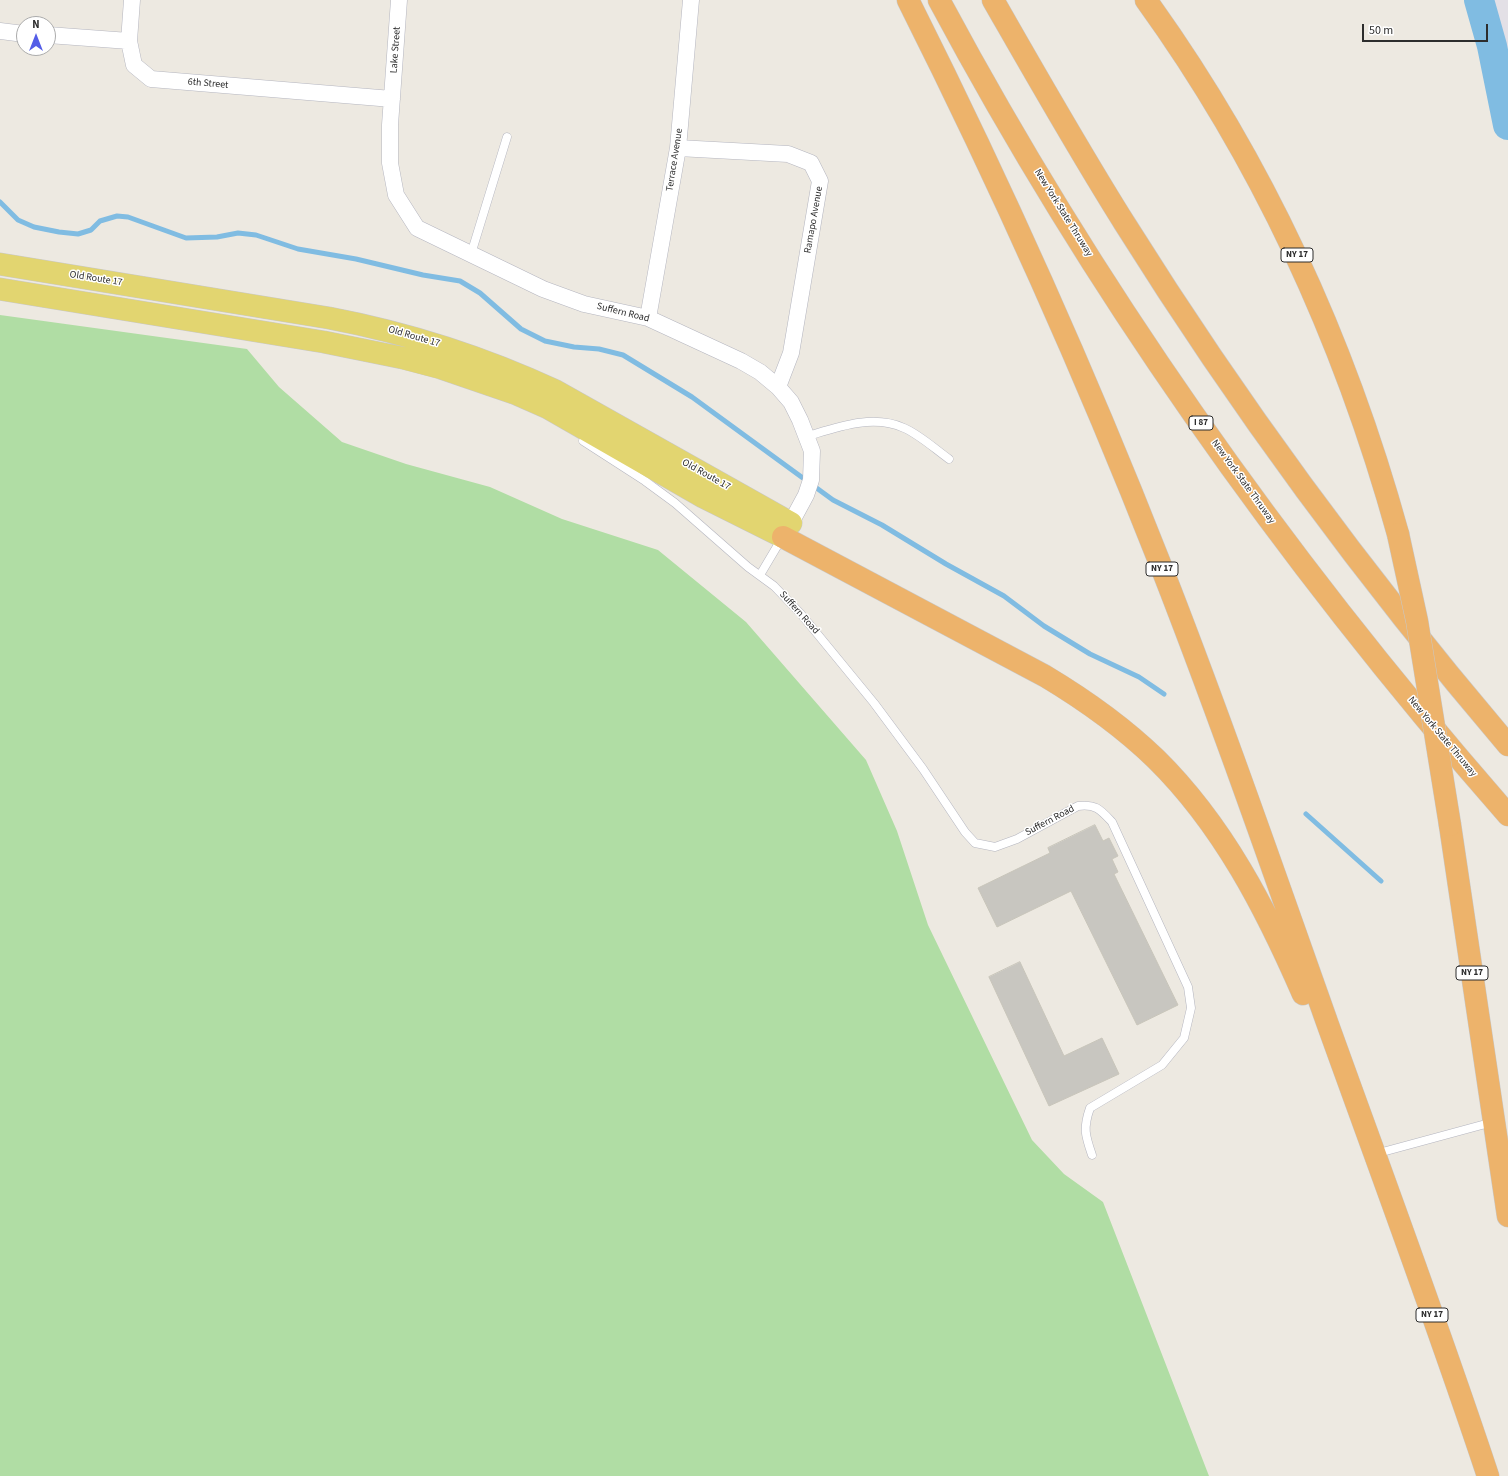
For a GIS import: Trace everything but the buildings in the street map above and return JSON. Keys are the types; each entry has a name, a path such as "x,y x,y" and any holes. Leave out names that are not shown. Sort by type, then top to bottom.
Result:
{"highway":[{"name":"NY 17","path":"908,0 1015,225 1088,389 1130,489 1226,739 1488,1476"},
{"name":"New York State Thruway","path":"939,0 991,93 1053,198 1114,295 1186,402 1262,508 1333,603 1419,710 1508,815"},
{"path":"993,0 1094,174 1158,276 1225,375 1334,526 1450,675 1508,745"},
{"name":"NY 17","path":"1146,0 1222,116 1276,213 1299,260 1337,346 1372,446 1398,534 1417,621 1450,825 1508,1216"},
{"path":"787,530 1046,676 1106,716 1156,760 1207,818 1227,848 1259,902 1291,965 1374,1154"}],"main road":[{"name":"Old Route 17","path":"0,264 336,319 378,327 450,347 510,370 556,391 787,530"},
{"name":"Old Route 17","path":"0,289 364,349 441,368 507,391 548,408 703,496 787,530"}],"street":[{"name":"6th Street","path":"132,0 129,41 134,65 151,79 392,99"},
{"name":"Lake Street","path":"392,99 399,0"},
{"name":"Terrace Avenue","path":"648,318 678,148 691,0"},
{"path":"0,31 16,33"},
{"path":"56,36 129,41"},
{"name":"Suffern Road","path":"392,99 390,163 396,195 417,228 543,289 584,304 648,318 741,360 760,372 778,387 790,402 808,436 812,452 808,487 787,530"},
{"name":"Ramapo Avenue","path":"678,148 788,154 811,163 820,181 791,353 778,387"}],"lane":[{"path":"471,254 507,137"},
{"path":"364,349 437,371 503,398"},
{"path":"808,436 855,424 877,422 904,428 949,459"},
{"name":"Suffern Road","path":"579,438 651,485 774,586 801,614 851,673 923,769 975,843 995,847 1017,839 1078,806 1089,805 1099,808 1112,822 1188,987 1191,1008 1184,1038 1162,1065 1090,1108 1085,1123 1086,1140 1092,1155"},
{"name":"Suffern Road","path":"760,575 787,530"},
{"path":"1374,1154 1494,1122"}],"shaded area":[{"path":"1479,0 1508,0 1508,125 1492,46"}],"green space":[{"path":"0,315 247,349 279,387 342,442 406,464 490,487 562,519 658,550 746,622 866,760 897,831 928,925 1032,1140 1064,1174 1103,1202 1209,1476 0,1476"}],"waterway":[{"path":"1479,0 1492,46 1508,125"},
{"path":"0,202 18,220 34,227 59,232 78,234 91,230 100,221 117,216 128,217 186,238 217,237 238,233 256,235 298,249 356,259 423,275 460,281 480,293 521,329 545,341 574,347 599,349 623,355 692,397 833,500 882,525 946,564 1004,596 1044,626 1090,654 1139,677 1164,694"},
{"path":"1306,814 1381,881"}]}
